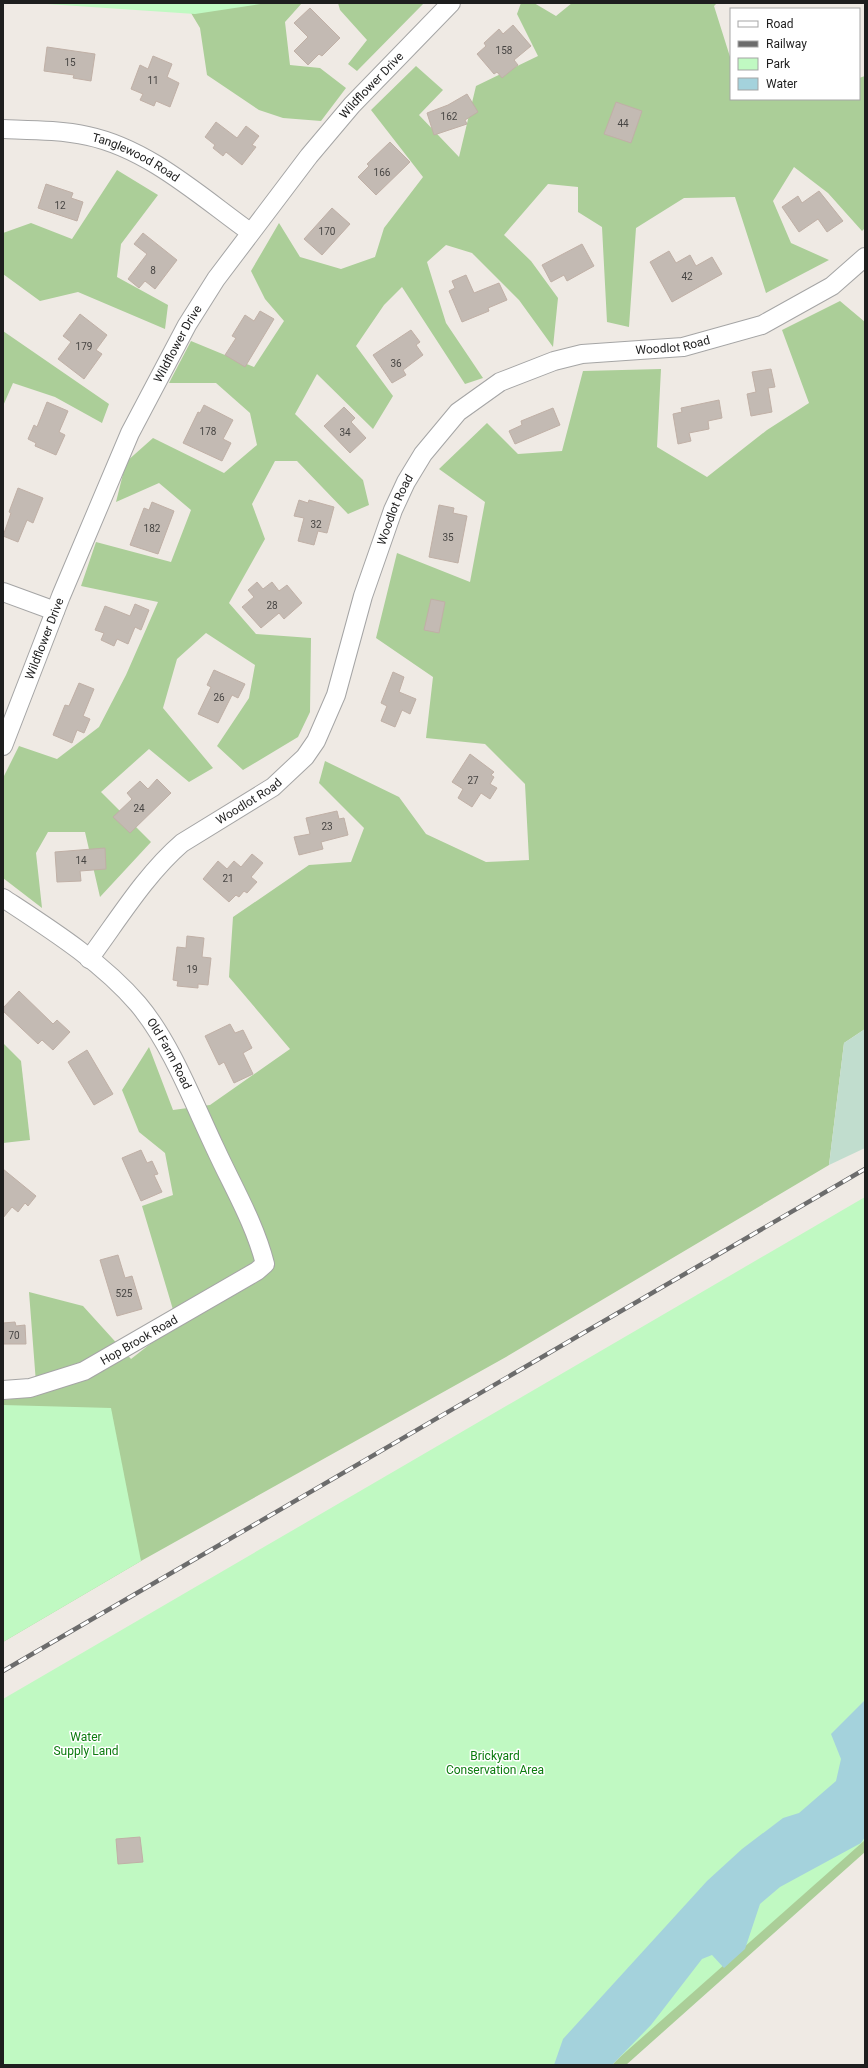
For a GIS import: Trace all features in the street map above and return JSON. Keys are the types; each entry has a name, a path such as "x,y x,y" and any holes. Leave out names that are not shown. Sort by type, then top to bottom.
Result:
{"street":[{"name":"Wildflower Drive","path":"3,746 55,610 130,433 187,325 216,279 250,232 309,156 352,105 451,3"},
{"name":"Tanglewood Road","path":"3,129 62,132 88,136 113,143 149,159 250,232"},
{"name":"Woodlot Road","path":"89,959 169,854 182,843 273,787 305,757 316,741 336,695 363,596 393,510 406,482 423,454 458,412 500,382 554,360 582,354 683,346 762,325 832,286 865,257"},
{"path":"3,592 55,610"},
{"name":"Old Farm Road","path":"3,898 89,959 138,1005 164,1044 262,1250 265,1264"},
{"name":"Hop Brook Road","path":"3,1390 30,1388 84,1371 257,1271 265,1264"}],"green space":[{"path":"32,3 267,3 195,14"},
{"path":"185,3 302,3 285,22 290,65 320,68 346,88 321,121 283,118 259,110 207,75 200,28"},
{"path":"338,3 424,3 357,71 348,64 367,40 340,10"},
{"path":"521,3 534,3 556,16 572,3 717,3 714,6 730,57 730,100 860,100 860,78 865,76 865,228 862,231 828,193 794,167 773,201 791,243 829,260 766,293 735,197 684,198 636,228 629,327 607,322 602,227 578,212 578,187 548,184 504,235 531,261 558,298 553,347 519,300 472,253 446,245 427,262 446,323 483,378 465,384 402,287 384,305 356,346 393,396 373,429 317,374 295,414 363,480 369,505 348,514 297,461 275,461 252,504 265,539 229,603 256,634 311,638 310,712 298,737 243,770 217,746 249,698 255,665 206,633 177,659 163,708 213,768 189,782 149,749 101,792 151,842 100,897 85,832 48,832 36,853 42,908 3,878 3,778 19,746 57,759 99,727 126,675 158,602 81,586 96,542 171,562 191,510 159,483 116,502 126,462 153,438 224,473 257,445 250,413 216,383 169,383 191,341 254,367 284,321 265,299 251,271 279,223 300,257 341,269 375,257 384,228 423,177 371,110 416,66 443,90 419,115 459,157 476,86 538,56 517,14"},
{"path":"117,170 158,195 121,244 117,277 168,305 165,329 78,292 40,301 3,274 3,233 31,223 72,239"},
{"path":"840,301 865,322 865,1029 844,1043 829,1165 506,1357 141,1561 3,1642 3,1400 37,1396 29,1292 83,1306 131,1359 177,1323 142,1206 173,1195 165,1153 139,1132 122,1090 149,1047 173,1110 210,1105 290,1049 229,977 233,917 309,865 351,862 364,828 319,783 325,761 399,797 426,834 486,862 529,860 525,784 485,744 426,738 433,677 376,638 397,553 470,582 485,502 439,469 487,423 518,454 562,451 583,371 661,369 657,447 707,477 767,430 809,403 782,330"},
{"path":"3,331 109,404 102,423 55,397 13,383 3,406"},
{"path":"865,1029 865,1148 829,1165 844,1043"},
{"path":"3,1043 21,1061 30,1140 3,1143"},
{"name":"Brickyard Conservation Area","path":"865,1197 865,1840 611,2065 3,2065 3,1699"},
{"path":"3,1405 111,1408 141,1561 3,1642"},
{"path":"865,1837 865,1852 626,2065 612,2065 651,2025 760,1904 780,1887 861,1843"}],"water":[{"path":"865,1700 865,1837 861,1843 780,1887 760,1904 745,1949 724,1968 712,1955 702,1959 651,2025 612,2065 554,2065 563,2039 707,1881 742,1849 783,1818 799,1813 836,1781 841,1759 831,1734"}],"building":[{"path":"310,8 340,38 322,56 319,54 308,65 294,51 308,37 294,23"},
{"path":"513,25 531,46 514,60 518,65 502,78 497,72 494,74 477,54 486,46 484,43 499,29 503,34"},
{"path":"47,47 95,54 91,81 73,78 74,75 44,71"},
{"path":"153,56 172,64 167,77 179,83 170,107 156,101 154,106 140,100 143,94 131,89 140,65 148,69"},
{"path":"467,94 478,112 465,120 467,124 434,135 427,113 448,105"},
{"path":"616,102 642,111 631,143 604,134"},
{"path":"216,122 237,138 246,126 259,136 252,145 256,147 242,165 226,152 223,156 213,148 215,145 205,137"},
{"path":"390,142 410,162 376,195 358,177 369,166 367,164"},
{"path":"46,184 73,193 71,198 83,202 77,221 38,208"},
{"path":"819,191 843,221 827,232 818,219 799,232 782,207 798,196 802,203"},
{"path":"332,208 350,224 322,255 304,239"},
{"path":"143,233 177,260 155,289 145,281 139,288 128,279 147,254 134,244"},
{"path":"582,244 594,266 567,281 564,275 551,282 542,265"},
{"path":"669,251 676,263 690,255 696,266 712,257 722,274 672,302 650,262"},
{"path":"466,275 474,293 499,283 507,300 488,308 489,311 462,322 449,291 455,288 452,281"},
{"path":"260,311 274,319 245,367 225,355 236,338 232,336 245,315 254,321"},
{"path":"80,314 107,335 96,350 102,354 84,379 58,359 71,342 63,336"},
{"path":"411,330 420,342 416,345 423,355 403,370 406,375 392,383 373,355"},
{"path":"771,369 775,387 768,388 772,412 751,416 747,394 756,392 752,372"},
{"path":"719,400 722,418 708,421 709,429 689,433 691,441 678,444 673,414 682,412 681,408"},
{"path":"47,402 68,411 59,432 65,435 56,455 35,446 36,443 28,439 34,425 37,427"},
{"path":"204,405 233,420 223,439 231,443 222,461 183,443 198,412 200,413"},
{"path":"344,407 355,418 351,422 366,438 350,453 324,426"},
{"path":"553,408 560,425 515,444 509,431 522,425 521,421"},
{"path":"18,488 43,498 33,523 27,520 18,542 3,536 11,513 9,512"},
{"path":"299,500 308,503 309,500 334,507 327,533 318,531 314,545 298,541 304,518 294,516"},
{"path":"152,502 174,511 158,554 130,545 144,508 149,510"},
{"path":"439,505 454,508 453,513 467,516 458,563 429,557"},
{"path":"257,582 263,589 272,582 279,591 287,585 302,603 284,619 279,613 261,628 242,607 254,597 248,590"},
{"path":"431,599 445,602 439,633 424,630"},
{"path":"135,604 149,610 141,630 135,627 128,644 117,639 114,646 101,640 104,633 95,630 105,606 130,616"},
{"path":"214,670 245,684 238,698 232,695 218,723 198,714 211,687 207,685"},
{"path":"393,672 404,677 399,692 416,699 410,714 402,710 395,727 381,721 387,706 381,703"},
{"path":"79,683 94,689 83,716 90,719 84,733 77,730 72,743 53,735 65,705 69,706"},
{"path":"470,754 494,772 491,775 494,777 490,784 497,788 490,799 481,793 472,807 458,798 463,789 452,782"},
{"path":"157,779 171,793 130,833 113,817 132,799 127,793 140,781 148,789"},
{"path":"337,811 339,819 344,818 348,835 321,842 323,849 299,855 294,837 310,834 306,818"},
{"path":"105,848 106,869 80,871 81,881 57,882 55,852"},
{"path":"252,854 263,863 251,877 257,882 247,893 244,891 239,897 236,895 229,902 203,879 218,861 227,869 234,861 241,867"},
{"path":"187,936 204,938 202,957 211,958 208,985 198,984 198,988 177,986 178,981 173,980 177,947 186,948"},
{"path":"19,991 53,1024 57,1020 70,1032 53,1050 42,1040 38,1044 3,1011 3,1008"},
{"path":"230,1024 235,1033 243,1030 252,1048 243,1053 253,1074 234,1083 224,1062 219,1065 205,1036"},
{"path":"87,1050 113,1094 94,1105 68,1062"},
{"path":"141,1150 147,1163 152,1161 158,1174 154,1175 162,1192 141,1201 122,1158"},
{"path":"3,1169 36,1196 28,1206 25,1203 18,1212 12,1207 3,1218"},
{"path":"118,1255 125,1278 132,1276 142,1309 117,1316 100,1260"},
{"path":"15,1322 16,1326 25,1325 26,1344 3,1344 3,1323"},
{"path":"140,1837 143,1862 118,1864 116,1839"}],"railway":[{"path":"3,1671 865,1169"}],"park label":[{"name":"Water Supply Land","path":"86,1744"}]}
